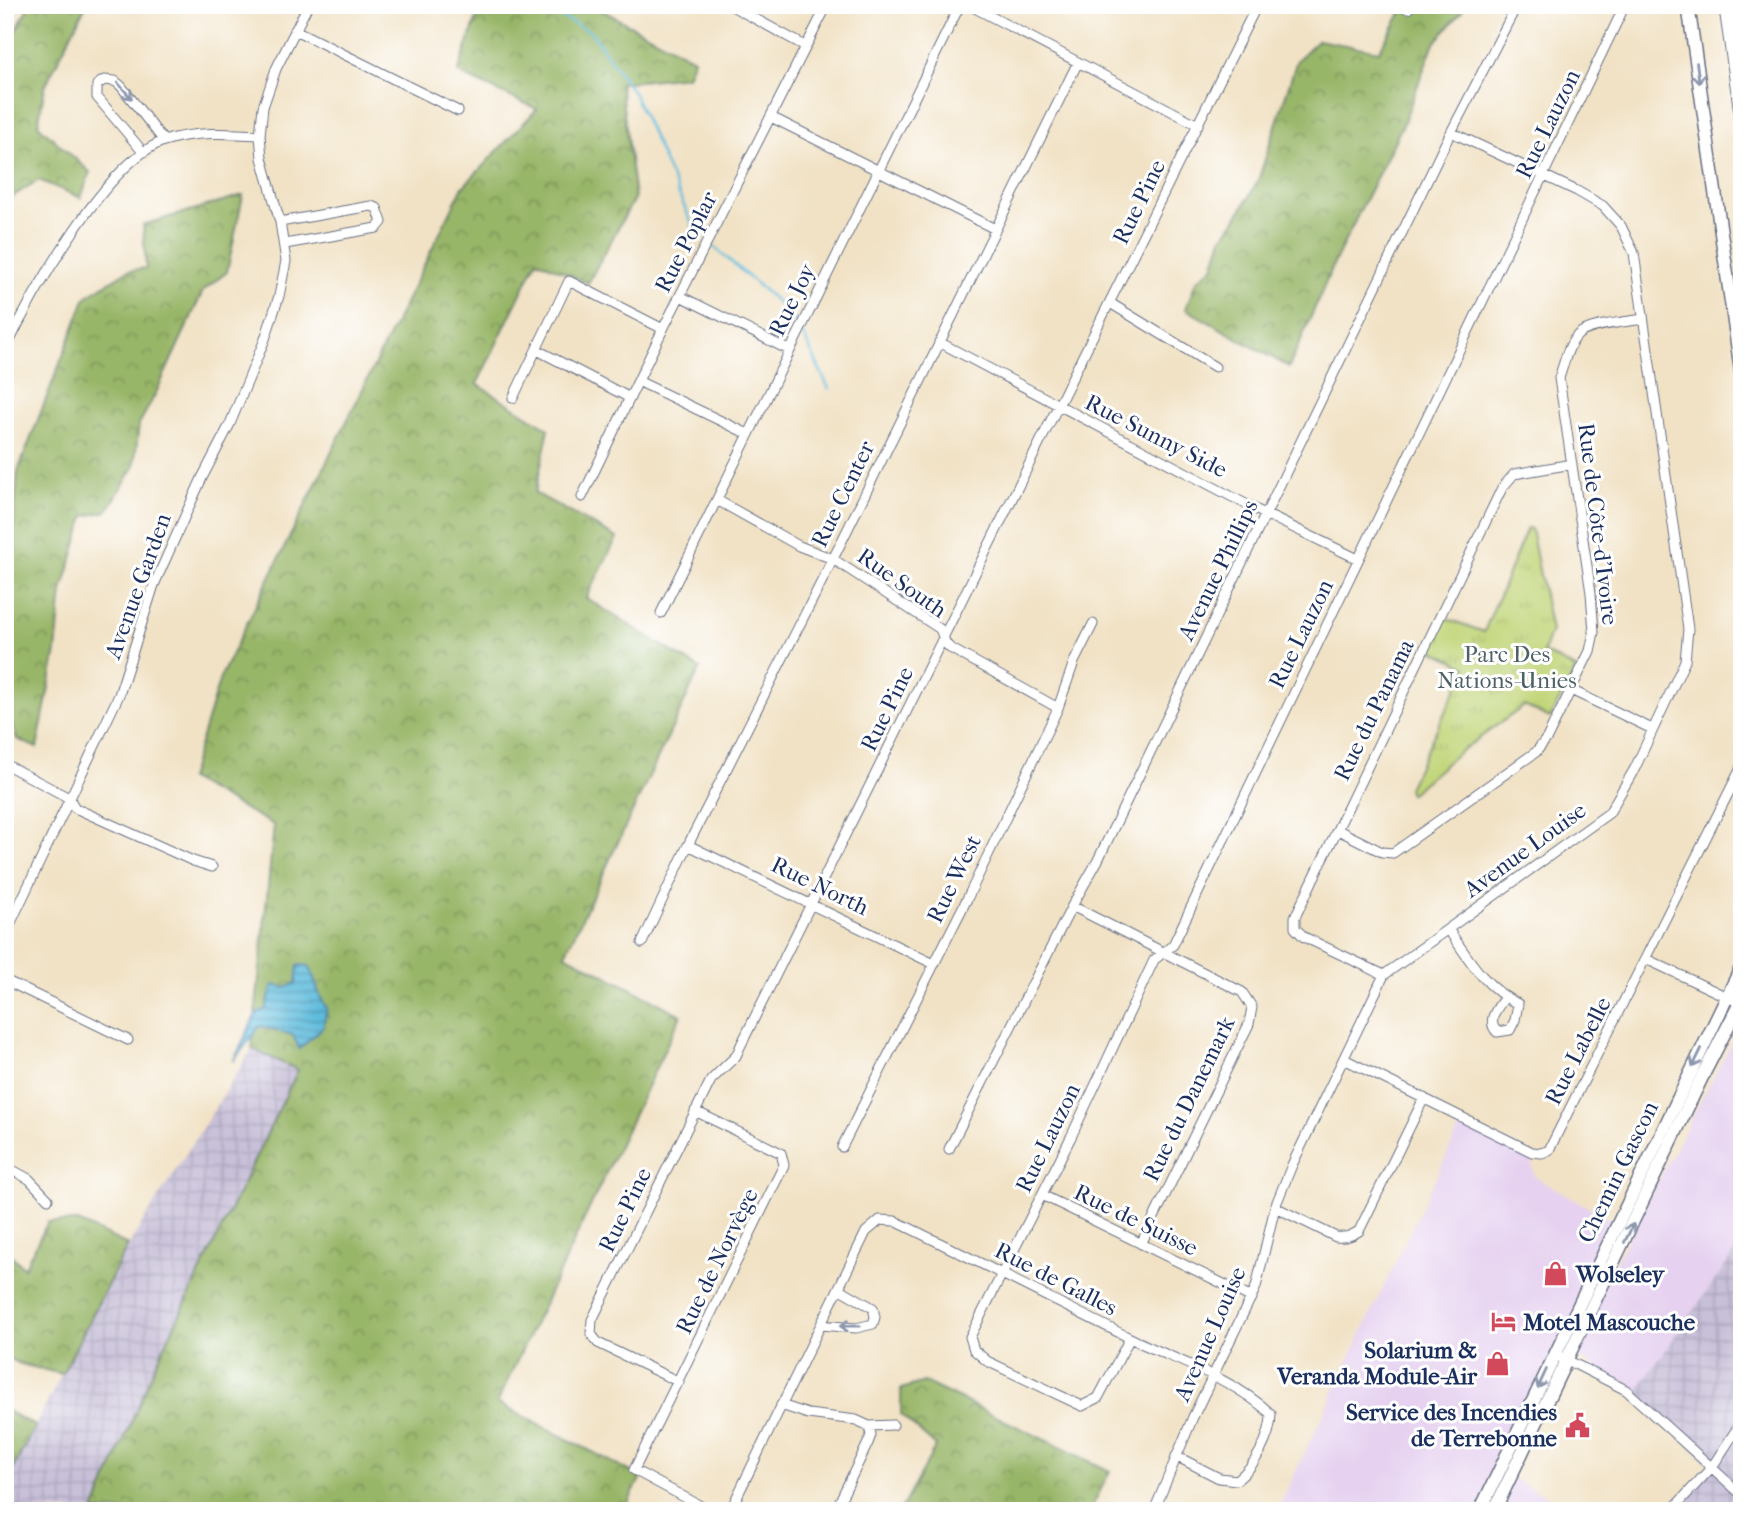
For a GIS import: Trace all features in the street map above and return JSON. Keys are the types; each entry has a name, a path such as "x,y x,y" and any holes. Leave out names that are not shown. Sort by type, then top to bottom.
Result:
{"highway":[{"path":"1727,5 1742,109"}],"main road":[{"path":"1688,5 1742,378"},
{"name":"Chemin Gascon","path":"1480,1511 1742,967"},
{"name":"Chemin Gascon","path":"1494,1511 1741,1001"}],"street":[{"name":"Avenue Garden","path":"5,935 119,695 154,584 230,424 265,339 279,296 286,261 285,244 266,177 260,135 263,107 275,69 307,5"},
{"path":"730,5 805,46"},
{"name":"Rue Poplar","path":"582,497 663,329 827,5"},
{"name":"Rue Joy","path":"661,613 960,5"},
{"path":"969,5 1198,125"},
{"name":"Rue Pine","path":"679,1382 598,1343 590,1328 711,1080 736,1056 813,904 1257,5"},
{"name":"Avenue Phillips","path":"949,1149 1097,862 1451,132 1517,5"},
{"name":"Rue Lauzon","path":"1130,1338 1098,1398 1082,1406 987,1361 974,1350 970,1337 1071,1137 1154,960 1173,945 1625,5"},
{"path":"295,30 458,110"},
{"name":"Rue Center","path":"642,943 688,845 833,559 1078,62"},
{"path":"143,152 97,97 97,85 104,80 115,81 121,86 164,141"},
{"path":"771,117 995,229"},
{"name":"Avenue Louise","path":"1154,1511 1176,1456 1252,1298 1275,1207 1292,1165 1384,975 1602,820 1614,806 1635,768 1685,661 1688,629 1634,253 1621,226 1604,206 1451,132"},
{"path":"5,350 35,292 62,250 118,174 143,152 164,141 193,135 260,135"},
{"path":"280,222 371,206 377,208 382,222 377,228 285,244"},
{"path":"513,398 569,281 663,329"},
{"path":"680,296 789,350"},
{"path":"1110,303 1215,367"},
{"name":"Rue de Côte-d'Ivoire","path":"1338,830 1382,852 1393,853 1536,752 1547,738 1590,651 1594,632 1591,593 1559,378 1566,355 1577,335 1586,330 1643,319"},
{"name":"Rue Sunny Side","path":"939,342 1266,515 1358,559"},
{"path":"537,350 629,398"},
{"path":"638,381 748,434"},
{"name":"Rue du Panama","path":"1384,975 1304,937 1295,928 1295,917 1502,488 1514,474 1572,464"},
{"name":"Rue South","path":"717,500 799,546 833,559 939,628 950,648 1058,708"},
{"name":"Rue West","path":"842,1147 968,897 1058,708 1074,662 1093,624"},
{"path":"1571,690 1652,729"},
{"path":"5,764 69,799 75,808 212,867"},
{"name":"Rue Labelle","path":"1344,1059 1532,1152 1542,1153 1549,1150 1738,781 1742,766"},
{"name":"Rue North","path":"688,845 934,964"},
{"name":"Rue du Danemark","path":"1072,906 1242,992 1252,1007 1249,1024 1141,1244"},
{"path":"1448,929 1478,974 1504,997"},
{"path":"1646,959 1741,1001"},
{"path":"5,980 128,1040"},
{"path":"1275,1207 1336,1237 1346,1238 1359,1231 1424,1098"},
{"name":"Rue de Norvège","path":"695,1111 781,1153 784,1165 634,1470 710,1511"},
{"path":"5,1166 29,1178 48,1199"},
{"name":"Rue de Suisse","path":"1042,1195 1252,1298"},
{"name":"Rue de Galles","path":"839,1289 866,1232 880,1220 895,1221 1213,1377 1253,1398 1271,1414 1268,1432 1247,1472 1237,1480 1219,1478 1176,1456"},
{"path":"730,1511 781,1405 821,1325 839,1289 873,1308 873,1324 856,1328 821,1325"},
{"path":"1555,1353 1626,1390 1742,1495"},
{"path":"781,1405 808,1415 856,1420 869,1426 893,1424"},
{"path":"1671,1511 1712,1467 1742,1421"},
{"path":"835,1511 868,1443 871,1435 869,1426"}],"shaded area":[{"path":"1742,1023 1742,1242 1636,1392 1568,1351"},
{"path":"252,1049 298,1070 155,1366 94,1511 5,1511 5,1484 128,1246"},
{"path":"1460,1127 1531,1158 1535,1177 1616,1223 1509,1476 1574,1511 1277,1511"},
{"path":"1742,1242 1742,1511 1678,1511 1712,1467 1636,1392"}],"green space":[{"path":"29,5 86,5 45,86 38,125 90,172 81,198 39,180 5,201 5,53"},
{"path":"481,5 592,5 694,59 687,76 620,83 635,197 588,283 537,260 477,384 549,429 535,493 617,538 586,598 700,669 565,954 681,1015 497,1403 641,1477 624,1511 94,1511 155,1366 298,1070 252,1049 274,825 189,779 220,678 462,188 537,109 458,73"},
{"path":"1406,5 1463,5 1462,11 1433,45 1403,124 1336,259 1289,367 1186,309 1196,281 1213,267 1222,238 1258,181 1297,60 1318,40 1379,51"},
{"path":"243,195 227,272 203,291 139,424 134,467 107,511 85,516 62,591 56,651 37,748 17,739 5,710 5,572 13,531 18,471 86,297 127,271 146,268 143,225"},
{"name":"Parc Des Nations-Unies","path":"1527,528 1531,529 1551,631 1543,652 1576,669 1550,718 1524,706 1457,754 1410,794 1408,788 1467,667 1430,649 1445,618 1484,632"},
{"path":"48,1222 78,1222 128,1245 62,1374 21,1364 5,1357 5,1249 24,1268"},
{"path":"924,1382 1110,1471 1090,1511 900,1511 936,1446 901,1415 901,1389"},
{"path":"5,1410 35,1426 5,1484"}],"water":[{"path":"298,965 309,966 327,1008 323,1027 299,1049 293,1035 260,1026 233,1062 256,1014 266,1009 273,985 285,988 296,983"}],"waterway":[{"path":"537,5 591,32 633,92 694,228 703,237"},
{"path":"713,246 789,312 798,327"},
{"path":"802,332 829,389"}],"place":[{"name":"Wolseley","path":"1556,1274"},
{"name":"Motel Mascouche","path":"1503,1322"},
{"name":"Solarium & Veranda Module-Air","path":"1497,1363"},
{"name":"Service des Incendies de Terrebonne","path":"1577,1425"}]}
